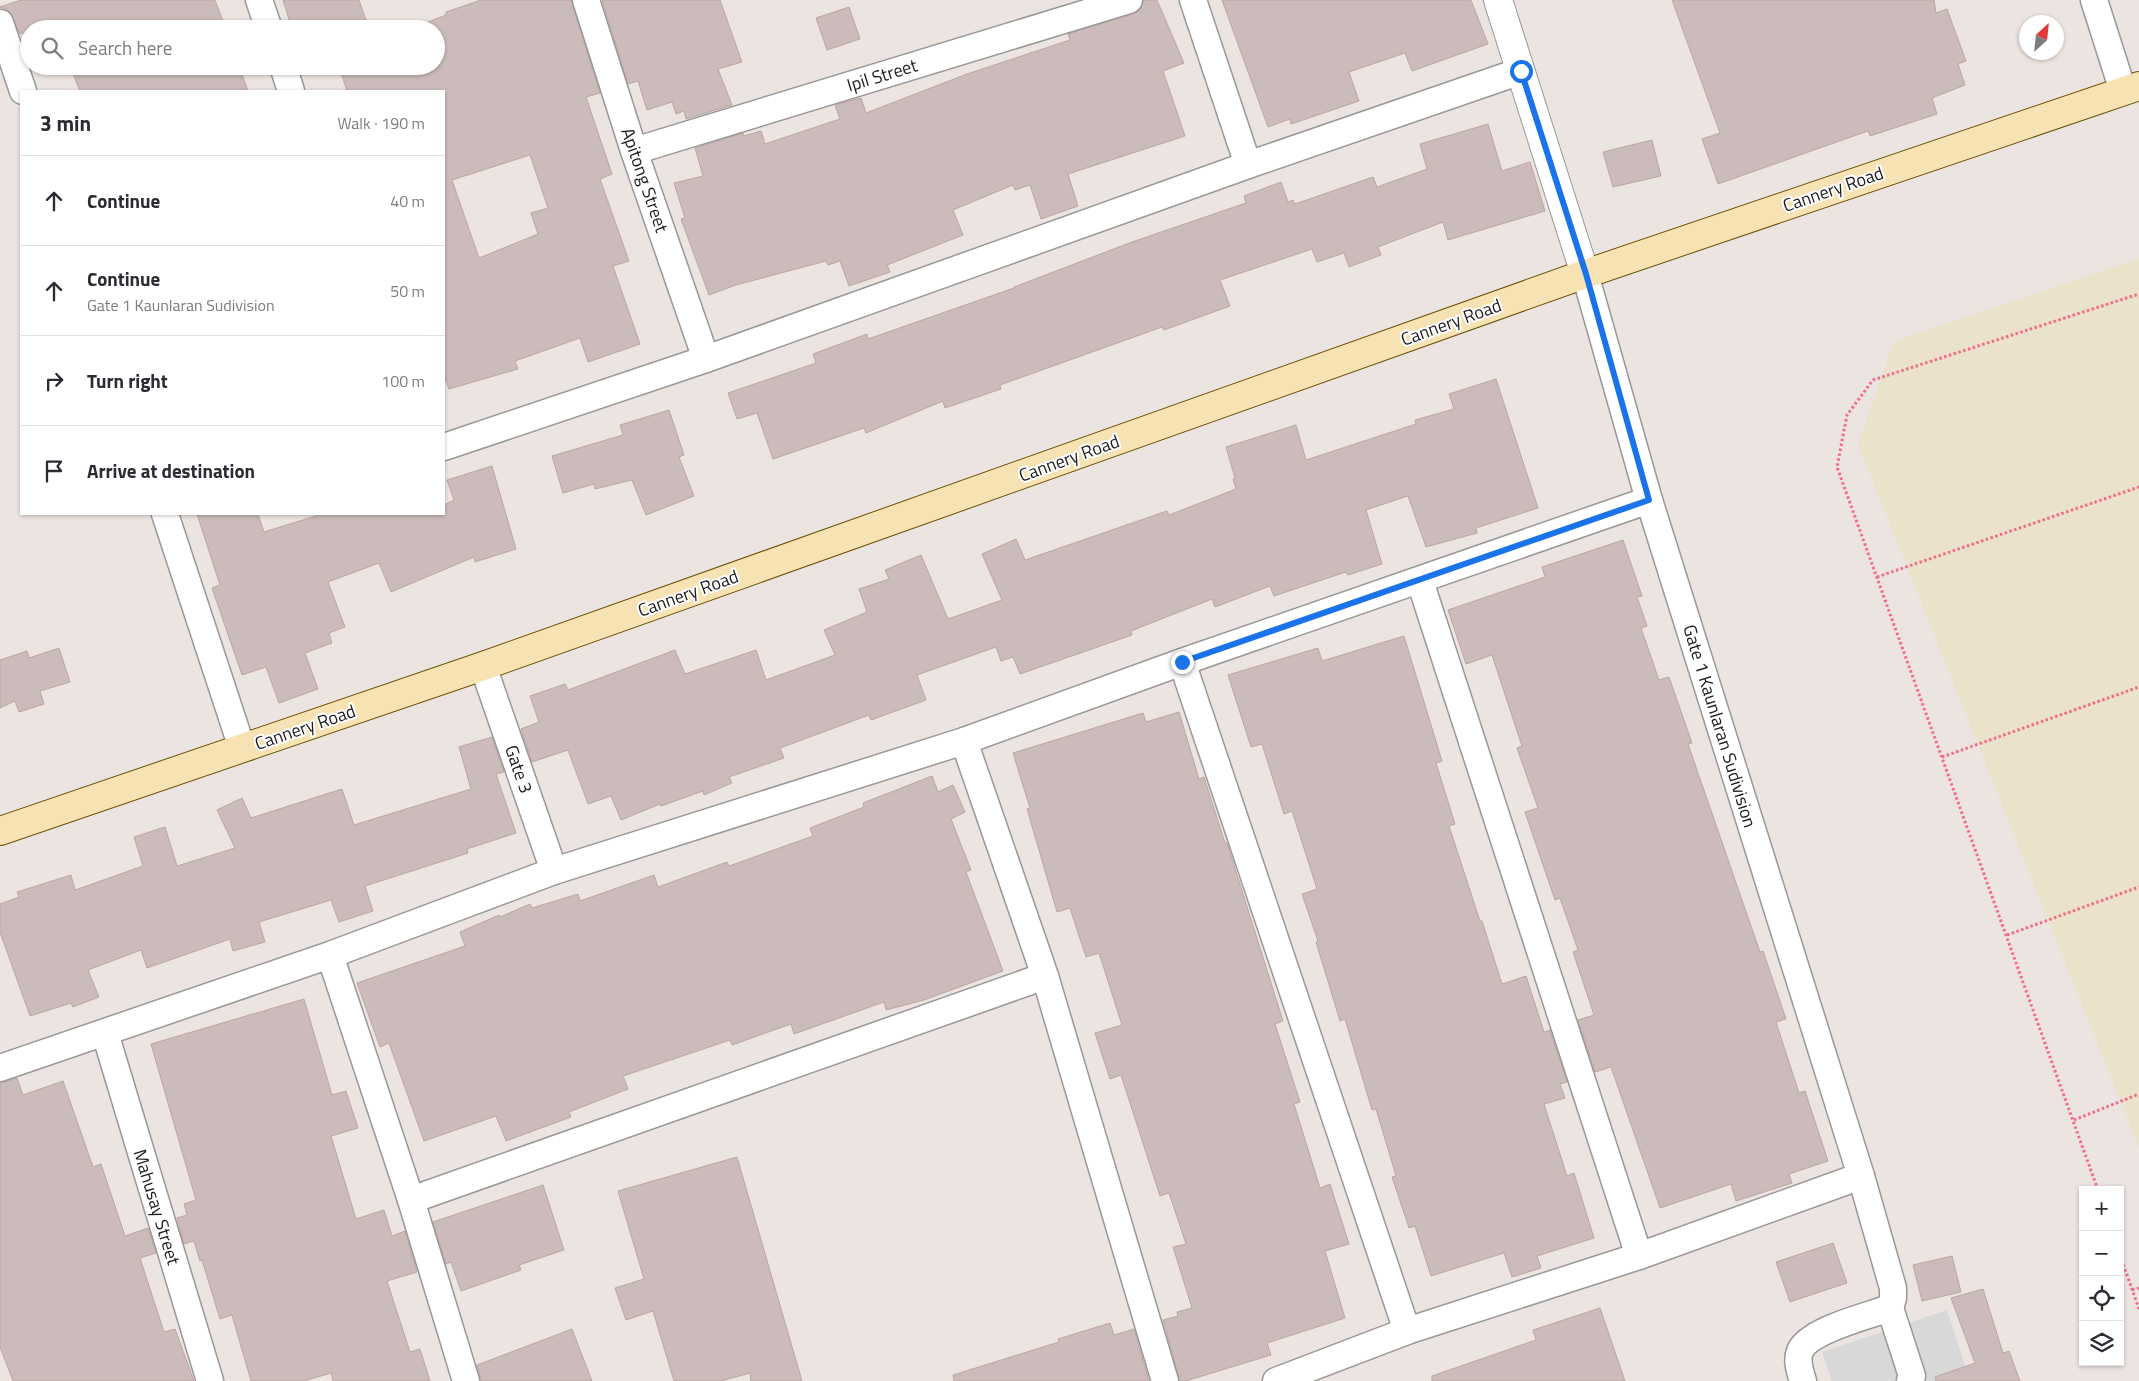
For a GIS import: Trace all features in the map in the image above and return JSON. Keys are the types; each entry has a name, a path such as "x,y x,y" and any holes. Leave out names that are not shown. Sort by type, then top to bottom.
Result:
{"main road":[{"name":"Cannery Road","path":"1,827 483,666 1586,274 2131,88"}],"street":[{"path":"259,0 266,20"},
{"name":"Apitong Street","path":"586,0 634,151 706,359"},
{"name":"Ipil Street","path":"634,151 1129,0"},
{"path":"1193,0 1248,166"},
{"path":"1498,0 1586,274"},
{"path":"2094,0 2131,88"},
{"path":"0,23 23,90"},
{"path":"445,447 706,359 1521,71"},
{"path":"285,75 291,90"},
{"name":"Gate 1 Kaunlaran Sudivision","path":"1586,274 1649,500 1861,1176 1893,1288 1890,1308"},
{"path":"0,1068 330,955 554,871 964,741 1182,662 1649,500"},
{"path":"165,515 242,748"},
{"path":"1420,581 1639,1256"},
{"path":"1182,662 1407,1331"},
{"name":"Gate 3","path":"483,666 554,871"},
{"path":"964,741 1045,976 1165,1381"},
{"path":"330,955 411,1200 466,1381"},
{"path":"411,1200 1045,976"},
{"name":"Mahusay Street","path":"104,1033 210,1381"},
{"path":"1276,1381 1407,1331 1639,1256 1861,1176"},
{"path":"1803,1381 1798,1367 1799,1352 1805,1342 1816,1335 1890,1308 1912,1376 1910,1381"}],"path":[{"path":"2097,1186 1837,467 1847,415 1873,380 2139,294"},
{"path":"1877,577 2139,487"},
{"path":"1942,757 2139,687"},
{"path":"2007,935 2139,887"},
{"path":"2074,1120 2139,1094"},
{"path":"2124,1266 2139,1309"},
{"path":"2132,1290 2139,1288"}],"shaded area":[{"path":"2139,258 2139,1147 1858,444 1894,341"},
{"path":"1947,1310 1970,1381 1832,1381 1822,1352"}],"building":[{"path":"21,0 215,0 223,20 20,20 20,34 10,12 0,7"},
{"path":"283,0 359,0 366,20 289,20"},
{"path":"481,0 571,0 600,93 586,97 612,174 600,179 629,261 613,266 640,344 588,362 580,338 515,361 518,369 449,389 445,378 445,90 347,90 342,75 445,75 445,20 433,20 446,15 446,12","holes":["530,155 548,208 531,213 538,234 479,258 452,180"]},
{"path":"602,0 720,0 742,62 718,69 732,105 686,119 684,111 676,114 672,102 647,110 638,81 628,84"},
{"path":"1144,0 1157,0 1184,63 1163,71 1185,136 1068,174 1078,206 1041,219 1030,185 1015,190 1013,185 953,210 963,235 887,265 890,272 849,286 840,261 828,265 826,261 736,285 709,295 681,219 685,218 674,183 703,176 695,148 743,133 744,136 761,131 765,144 840,119 835,105 861,98 866,113 967,74 1070,40 1068,34 1133,14 1140,10"},
{"path":"1222,0 1471,0 1488,44 1412,71 1405,53 1349,72 1359,101 1291,124 1290,119 1268,127"},
{"path":"1672,0 1934,0 1936,13 1947,9 1966,61 1958,64 1965,85 1932,98 1937,114 1870,136 1868,131 1718,184 1702,139 1720,133"},
{"path":"849,7 860,39 827,50 816,18"},
{"path":"74,75 242,75 248,90 80,90"},
{"path":"1488,124 1502,171 1530,162 1545,211 1448,240 1443,222 1378,247 1381,255 1349,267 1344,253 1317,262 1312,249 1220,280 1230,306 1164,330 1162,327 1000,385 1001,389 945,408 943,401 866,433 864,428 773,459 757,413 737,419 728,393 816,363 813,354 867,334 868,339 1014,288 1132,242 1246,203 1244,196 1281,182 1288,202 1293,200 1295,204 1373,177 1377,187 1427,169 1420,144"},
{"path":"1652,140 1661,176 1613,187 1603,152"},
{"path":"1496,379 1538,508 1476,528 1477,533 1426,547 1408,496 1366,510 1382,564 1348,575 1346,572 1274,596 1270,586 1215,607 1212,599 1131,631 1132,635 1020,674 1013,657 1001,661 996,647 917,675 926,700 871,720 869,715 780,748 784,758 729,777 732,783 704,795 703,791 661,806 660,804 621,820 611,796 588,804 568,750 532,762 521,729 539,722 530,696 565,684 568,690 675,650 685,674 756,650 766,680 835,655 824,630 867,612 859,589 889,579 885,570 921,555 948,619 1002,600 982,554 1016,539 1025,560 1167,511 1169,515 1236,489 1233,479 1235,478 1226,447 1296,425 1306,460 1416,424 1415,420 1454,409 1449,394"},
{"path":"669,410 684,455 679,457 694,496 646,515 632,480 595,489 594,484 563,493 552,456 623,435 620,425"},
{"path":"492,466 516,549 475,562 474,557 391,592 379,563 328,582 345,627 329,633 332,643 305,653 318,689 279,703 266,667 242,675 212,588 220,585 197,515 258,515 264,532 319,515 445,515 445,504 454,500 447,480"},
{"path":"1623,540 1642,596 1637,597 1647,626 1641,628 1659,680 1669,677 1692,743 1688,744 1760,952 1763,951 1786,1019 1776,1022 1799,1093 1805,1091 1828,1161 1789,1174 1792,1183 1736,1201 1731,1184 1660,1208 1611,1067 1595,1072 1578,1020 1594,1015 1573,952 1578,950 1560,898 1555,900 1525,812 1538,808 1517,748 1522,746 1492,655 1466,664 1448,610 1545,577 1542,567"},
{"path":"1404,636 1442,761 1436,763 1455,824 1449,826 1502,984 1526,976 1544,1032 1550,1030 1567,1082 1560,1084 1565,1098 1544,1104 1567,1176 1574,1173 1594,1238 1537,1256 1541,1268 1512,1277 1504,1253 1431,1276 1415,1226 1409,1228 1392,1177 1396,1176 1376,1109 1372,1110 1345,1019 1340,1021 1316,942 1318,941 1302,894 1317,889 1292,811 1284,814 1262,744 1251,747 1228,675 1318,648 1322,661"},
{"path":"59,648 70,682 40,691 44,704 19,712 15,701 0,708 0,660 27,651 29,658"},
{"path":"1179,712 1199,779 1204,777 1225,843 1227,843 1283,1021 1275,1024 1300,1102 1294,1104 1320,1188 1330,1184 1349,1244 1325,1251 1345,1318 1267,1343 1271,1355 1186,1381 1180,1381 1163,1320 1178,1316 1177,1312 1192,1308 1173,1247 1186,1244 1169,1193 1160,1196 1121,1075 1110,1079 1095,1033 1122,1025 1099,953 1086,957 1070,908 1057,912 1027,809 1030,808 1013,753 1143,713 1146,722"},
{"path":"492,737 504,772 496,774 516,833 467,849 468,853 365,886 373,911 339,922 331,900 259,922 265,942 233,951 230,939 147,968 141,950 88,970 99,997 73,1007 71,1003 30,1016 0,932 0,904 19,897 17,892 71,875 75,890 143,866 134,837 165,827 177,866 235,848 217,810 242,798 251,818 342,789 354,825 471,789 459,747"},
{"path":"932,776 938,792 953,785 965,812 951,819 971,870 966,872 1003,971 924,1000 886,1010 884,1002 794,1034 791,1024 732,1045 730,1040 623,1076 628,1089 569,1112 571,1117 506,1141 496,1116 424,1141 389,1043 380,1047 357,983 465,946 460,932 530,904 532,908 578,894 580,901 654,875 658,887 727,862 729,866 813,836 810,828 864,807 863,803"},
{"path":"304,999 332,1095 346,1091 358,1128 331,1136 356,1219 384,1210 392,1236 405,1231 417,1272 387,1281 410,1352 420,1349 430,1381 333,1381 331,1373 304,1381 251,1381 232,1315 220,1319 202,1260 200,1261 194,1241 184,1244 177,1218 187,1215 184,1204 196,1200 151,1044"},
{"path":"17,1078 23,1095 63,1081 93,1167 101,1164 125,1236 148,1228 156,1253 140,1258 164,1332 175,1329 194,1381 13,1381 0,1347 0,1083"},
{"path":"737,1157 802,1381 751,1381 750,1373 721,1381 674,1381 653,1311 626,1320 615,1288 644,1279 618,1191"},
{"path":"543,1185 564,1250 519,1265 521,1270 461,1291 451,1262 446,1264 433,1222"},
{"path":"1833,1243 1847,1283 1790,1302 1776,1262"},
{"path":"1952,1256 1961,1292 1922,1301 1913,1265"},
{"path":"1983,1289 2003,1353 2009,1351 2020,1381 1936,1381 1935,1377 1975,1363 1951,1298"},
{"path":"1600,1308 1625,1381 1432,1381 1432,1376 1536,1340 1533,1330"},
{"path":"1110,1323 1114,1335 1134,1329 1149,1381 954,1381 953,1375 1059,1342 1058,1339"},
{"path":"572,1329 592,1381 481,1381 477,1365"}],"route":[{"path":"1182,662 1649,500 1586,274 1521,71"}]}
